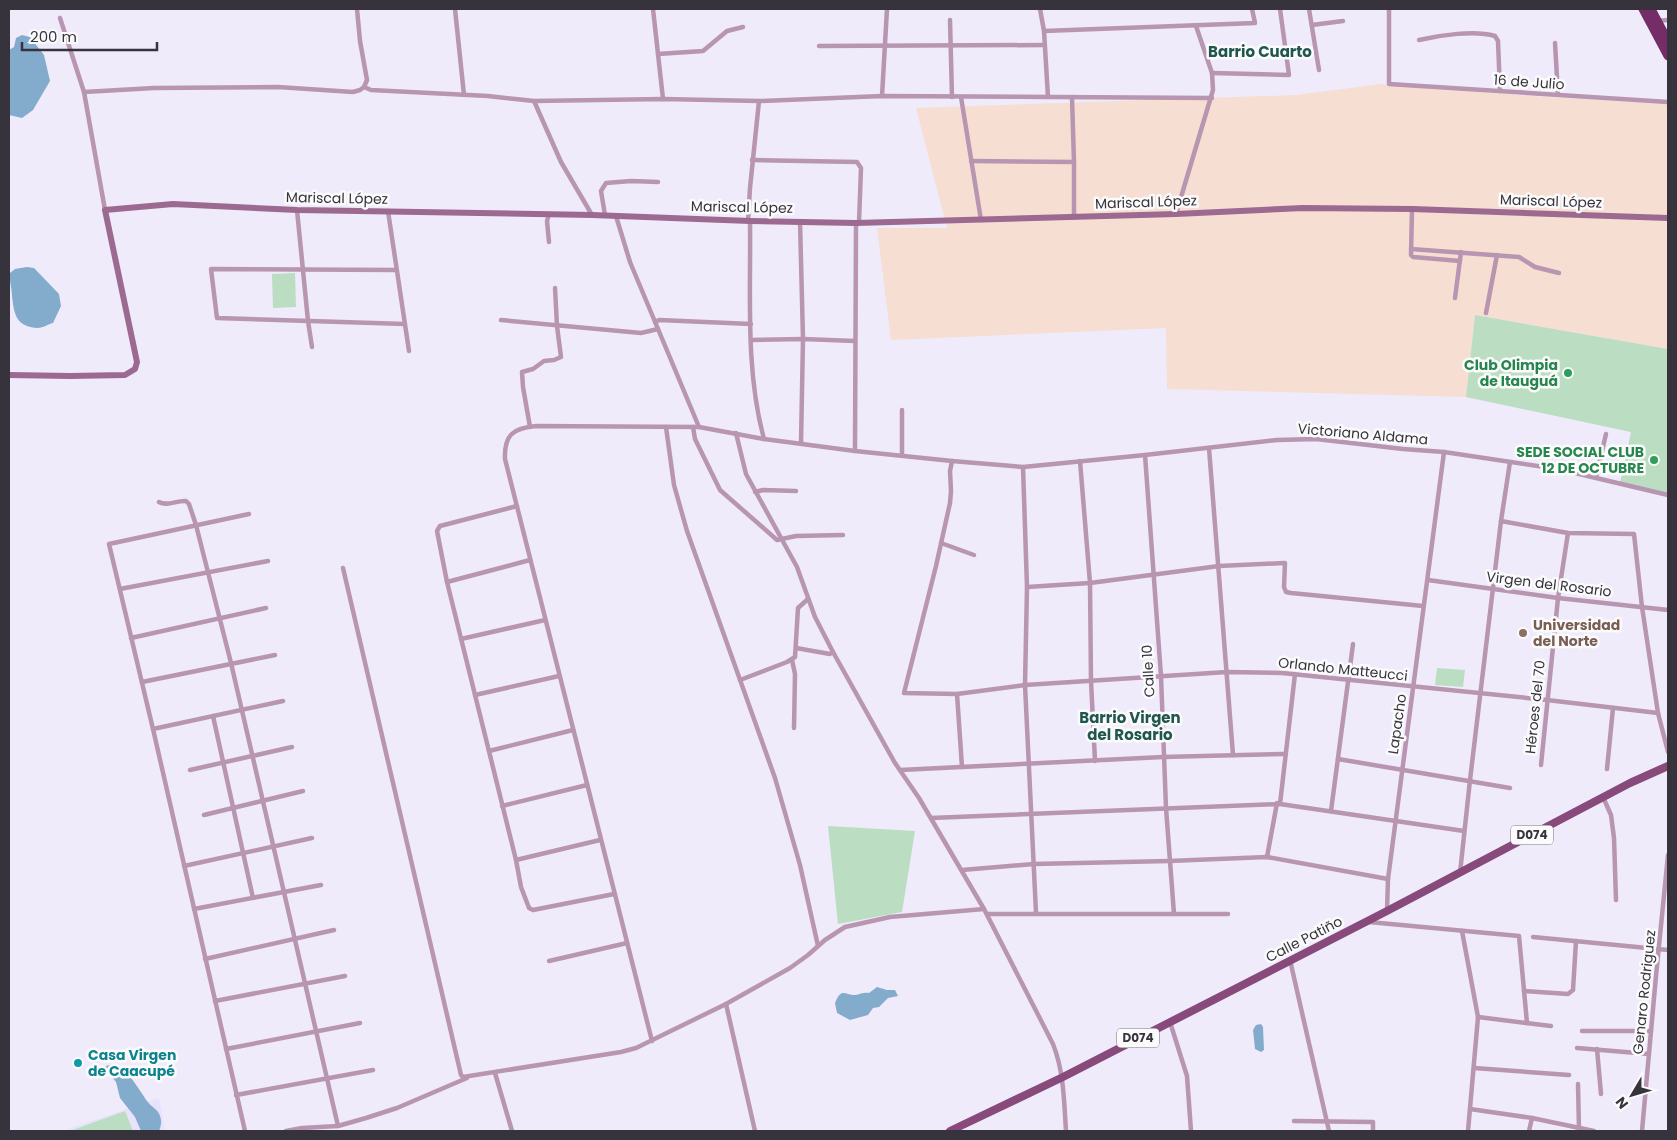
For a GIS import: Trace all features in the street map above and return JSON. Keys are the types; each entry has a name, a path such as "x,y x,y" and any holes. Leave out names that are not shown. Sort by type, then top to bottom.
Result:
{"highway":[{"path":"1643,9 1668,56"},
{"path":"1651,9 1668,41"}],"main road":[{"name":"Calle Patiño","path":"950,1131 1063,1077 1387,911 1630,782 1668,766"}],"street":[{"path":"84,92 154,88 268,87 354,92 364,87 367,80 360,41 358,9"},
{"path":"456,9 464,95"},
{"path":"653,9 663,99"},
{"path":"882,96 887,9"},
{"path":"1040,9 1044,31 1048,97"},
{"path":"1044,31 1255,23 1252,9"},
{"path":"1212,73 1289,75 1280,9"},
{"path":"1309,9 1319,70"},
{"name":"16 de Julio","path":"1389,9 1389,84 1668,102"},
{"path":"9,375 125,375 135,369 137,362 105,210 84,92 60,18"},
{"path":"950,20 949,45 952,97"},
{"path":"1312,25 1343,20"},
{"path":"1657,21 1668,20"},
{"path":"1176,214 1213,90 1212,73 1196,26"},
{"path":"658,54 703,51 727,31 743,27"},
{"path":"1419,40 1453,34 1489,34 1495,36 1498,42 1500,91"},
{"path":"1555,43 1558,95"},
{"path":"819,46 1045,45"},
{"path":"364,87 371,90 534,101 663,99 759,101 882,96 1212,98"},
{"path":"960,97 981,220"},
{"path":"1072,98 1074,217"},
{"path":"534,101 561,162 592,215"},
{"path":"759,101 752,160 749,221 751,340 757,410 764,439"},
{"path":"752,160 857,162 861,168 855,341 855,451"},
{"path":"971,161 1074,162"},
{"path":"605,215 601,191 606,184 631,181 658,182"},
{"name":"Mariscal López","path":"105,210 173,204 297,210 605,215 749,221 858,222 1176,214 1304,208 1412,209 1668,218"},
{"path":"1412,209 1411,255 1413,257 1460,261"},
{"path":"297,210 312,347"},
{"path":"388,211 409,351"},
{"path":"549,214 547,221 549,242"},
{"path":"616,216 630,262 699,427"},
{"path":"800,221 801,444"},
{"path":"1411,249 1519,258 1535,267 1559,273"},
{"path":"1455,298 1461,252"},
{"path":"1486,313 1496,255"},
{"path":"396,270 211,269 217,318 405,324"},
{"path":"555,288 561,356 554,360 544,360 533,369 522,372 530,427 511,434 507,439 505,459 652,1041"},
{"path":"501,320 641,333 658,329"},
{"path":"655,322 660,320 751,324"},
{"path":"751,340 855,341"},
{"path":"902,410 902,455"},
{"name":"Victoriano Aldama","path":"530,427 699,427 764,439 855,451 952,462 1023,467 1145,456 1277,440 1316,439 1444,452 1558,469 1668,495"},
{"path":"666,427 674,485 687,531 775,778 800,865 818,946"},
{"path":"693,427 695,439 720,490 777,540 796,536 843,535"},
{"path":"736,433 746,474 796,567 808,599 833,652 854,687 867,716 962,870 1053,1044 1063,1077 1066,1131"},
{"path":"1596,477 1606,434"},
{"path":"1209,448 1233,754"},
{"name":"Lapacho","path":"1387,911 1388,879 1444,452"},
{"name":"Calle 10","path":"1145,456 1161,676 1163,757 1174,914"},
{"path":"1080,461 1090,583 1091,681 1095,761"},
{"path":"952,462 950,471 951,490 941,543 974,556"},
{"path":"1460,873 1501,521 1510,462"},
{"path":"1023,467 1027,587 1025,685 1036,913"},
{"path":"755,492 763,490 796,491"},
{"path":"159,502 166,504 186,500 196,524 242,710 338,1126"},
{"path":"517,506 440,526 437,531 437,538 522,887 529,908 541,908 614,894"},
{"path":"245,1131 109,544 250,514"},
{"path":"1501,521 1568,533 1634,534 1642,607 1658,713 1668,752"},
{"name":"Héroes del 70","path":"1540,765 1558,598 1568,533"},
{"name":"Orlando Matteucci","path":"941,543 904,693 956,694 1025,685 1227,672 1295,674 1658,713"},
{"path":"447,582 530,560"},
{"path":"120,589 268,561"},
{"path":"1027,587 1090,583 1219,566 1285,563 1284,587 1286,592 1290,594 1423,606"},
{"path":"343,568 461,1074 463,1077 468,1078"},
{"name":"Virgen del Rosario","path":"1428,580 1558,598 1668,610"},
{"path":"740,680 792,660 795,657 798,608 808,599"},
{"path":"131,638 266,608"},
{"path":"461,639 545,620"},
{"path":"1331,811 1350,680 1353,644"},
{"path":"796,648 830,654 833,652"},
{"path":"142,682 274,655"},
{"path":"792,660 795,674 794,728"},
{"path":"1267,856 1279,803 1295,674"},
{"path":"476,694 559,676"},
{"path":"956,694 962,766"},
{"path":"153,729 283,701"},
{"path":"1607,768 1613,708"},
{"path":"212,716 253,898"},
{"path":"489,751 573,730"},
{"path":"190,770 292,746"},
{"path":"900,770 1233,754 1285,754"},
{"path":"1338,759 1510,788"},
{"path":"502,806 586,785"},
{"path":"204,815 303,791"},
{"path":"1603,797 1611,815 1614,838 1616,900"},
{"path":"931,818 1279,803 1464,831"},
{"path":"184,866 312,838"},
{"path":"516,860 600,840"},
{"name":"Genaro Rodriguez","path":"1642,1131 1668,855"},
{"path":"962,870 1034,864 1169,861 1267,856 1388,879"},
{"path":"194,909 321,885"},
{"path":"286,1131 338,1126 397,1108 468,1078 621,1052 652,1041 726,1004 790,968 836,932 854,924 890,918 985,912 1228,914"},
{"path":"1365,922 1520,936 1528,1023"},
{"path":"205,958 334,930"},
{"path":"1462,931 1478,1017 1468,1131"},
{"path":"1533,937 1668,950"},
{"path":"1524,991 1571,993 1573,990 1576,941"},
{"path":"549,961 626,943"},
{"path":"1290,960 1329,1131"},
{"path":"214,1001 345,976"},
{"path":"726,1004 755,1131"},
{"path":"1478,1017 1550,1026"},
{"path":"1170,1022 1187,1076 1191,1131"},
{"path":"226,1049 360,1023"},
{"path":"1582,1030 1651,1032"},
{"path":"1577,1048 1597,1048 1649,1054"},
{"path":"1597,1048 1601,1094"},
{"path":"1474,1068 1569,1075"},
{"path":"236,1095 373,1070"},
{"path":"495,1073 512,1131"},
{"path":"1578,1084 1579,1130"},
{"path":"1470,1109 1532,1118 1579,1130 1594,1131"},
{"path":"1529,1131 1532,1118"},
{"path":"1294,1121 1373,1122 1373,1131"}],"shaded area":[{"path":"1381,84 1531,96 1668,104 1668,349 1475,315 1466,397 1167,389 1166,328 891,340 877,228 947,228 916,108 1296,95"},
{"path":"159,1098 165,1131 62,1131"}],"green space":[{"path":"295,273 296,307 273,308 272,274"},
{"name":"Club Olimpia de Itauguá","path":"1475,315 1668,349 1668,494 1620,483 1631,432 1466,397"},
{"path":"1437,668 1465,670 1463,687 1435,685"},
{"path":"828,826 915,831 902,912 838,924"},
{"path":"125,1111 133,1131 70,1131"}],"water":[{"path":"22,35 30,37 44,55 50,81 33,110 22,118 9,115 9,50 14,47 16,38"},
{"path":"34,268 59,294 61,306 53,323 40,328 25,325 15,314 10,273 15,269"},
{"path":"877,987 895,990 898,996 888,998 879,1007 873,1008 868,1015 850,1020 837,1013 835,1003 842,993 856,995 869,993"},
{"path":"1261,1024 1263,1027 1264,1050 1261,1052 1255,1049 1253,1030 1256,1025"},
{"path":"113,1064 128,1074 158,1112 161,1120 159,1131 141,1131 135,1117 120,1098 116,1082 105,1069 106,1066"}],"place":[{"name":"Club Olimpia de Itauguá","path":"1568,373"},
{"name":"SEDE SOCIAL CLUB 12 DE OCTUBRE","path":"1654,460"},
{"name":"Universidad del Norte","path":"1523,633"},
{"name":"Casa Virgen de Caacupé","path":"78,1063"}],"district":[{"name":"Barrio Cuarto","path":"1260,52"},
{"name":"Barrio Virgen del Rosario","path":"1130,726"}]}
